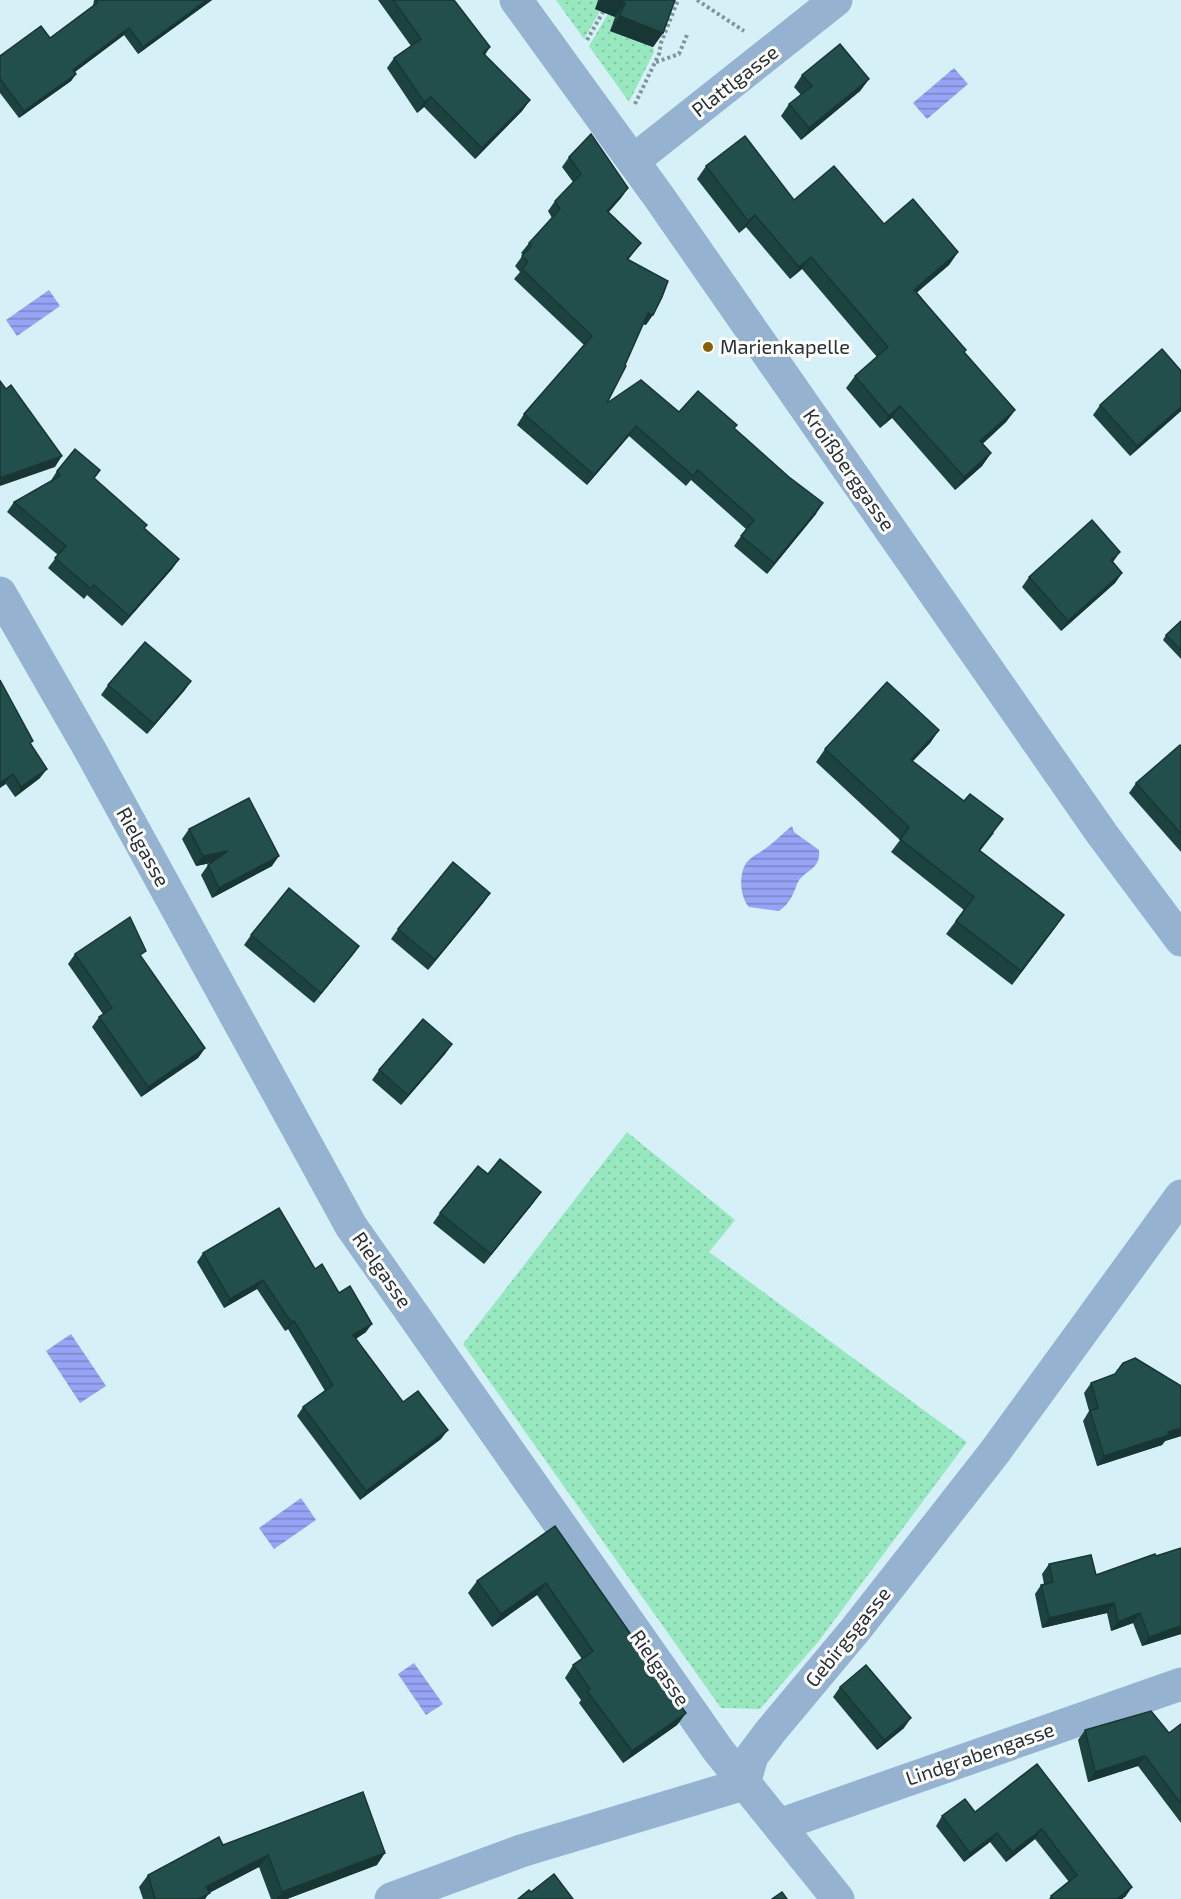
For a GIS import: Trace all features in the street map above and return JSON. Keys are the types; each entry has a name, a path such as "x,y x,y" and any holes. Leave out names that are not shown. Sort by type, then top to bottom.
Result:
{"street":[{"name":"Kroißberggasse","path":"516,0 633,161 1102,834 1181,940"},
{"name":"Plattlgasse","path":"633,161 836,0"},
{"name":"Rielgasse","path":"0,593 89,748 351,1226 655,1662 744,1784 838,1899"},
{"name":"Gebirgsgasse","path":"744,1784 752,1755 856,1629 993,1453 1181,1196"},
{"name":"Lindgrabengasse","path":"779,1824 1181,1684"},
{"path":"391,1899 521,1851 744,1784"}],"path":[{"path":"631,111 656,62 677,2 669,0"},
{"path":"697,0 745,32"},
{"path":"583,45 603,12"},
{"path":"656,62 679,54 687,35"}],"green space":[{"path":"556,0 598,0 595,9 600,11 584,39"},
{"path":"608,14 615,17 610,31 653,47 654,52 629,102 589,46"},
{"path":"627,1132 735,1220 709,1252 967,1442 818,1642 760,1709 721,1708 463,1344"}],"water":[{"path":"954,68 968,84 927,119 913,103"},
{"path":"49,290 60,306 17,336 6,320"},
{"path":"792,826 794,832 819,850 815,866 800,879 791,899 779,911 749,907 741,885 744,867 749,860"},
{"path":"71,1334 106,1386 80,1403 46,1351"},
{"path":"301,1498 316,1520 274,1549 259,1528"},
{"path":"414,1663 443,1704 426,1715 398,1674"}],"building":[{"path":"97,0 207,0 143,47 129,28 73,70 76,74 24,111 0,79 0,56 41,26 50,38 97,3"},
{"path":"393,0 454,0 490,47 483,53 530,100 482,148 431,97 424,102 394,58 421,39"},
{"path":"618,0 675,0 663,33 620,16 625,3"},
{"path":"840,44 869,79 809,128 789,104 812,86 802,75"},
{"path":"591,134 628,188 607,211 641,243 627,259 668,281 653,315 648,313 626,366 607,403 641,380 679,412 698,391 737,425 734,428 789,477 823,503 774,563 741,536 754,520 698,470 693,476 636,426 594,475 524,414 592,336 522,269 528,262 522,256 531,246 529,243 560,209 555,201 581,174 569,157"},
{"path":"745,136 794,200 834,166 884,224 913,199 958,252 914,290 1015,410 980,441 991,453 964,477 900,406 889,416 855,376 888,347 811,257 799,267 755,215 748,221 706,166"},
{"path":"1162,349 1181,371 1181,407 1137,446 1100,405"},
{"path":"0,381 6,389 11,385 62,456 0,478"},
{"path":"75,449 100,470 94,478 147,525 144,528 179,559 129,616 94,585 91,589 55,558 66,546 14,502 60,476 57,471"},
{"path":"1092,520 1120,552 1111,560 1122,573 1068,621 1029,577"},
{"path":"1181,621 1181,650 1166,635"},
{"path":"145,642 191,681 154,724 108,685"},
{"path":"0,680 33,741 30,743 47,769 21,787 13,774 0,783"},
{"path":"887,682 939,730 911,760 964,801 970,794 1003,819 979,850 1064,915 1021,971 956,921 974,897 900,839 909,827 825,749"},
{"path":"1181,746 1181,834 1136,783"},
{"path":"249,798 279,856 219,888 208,865 228,851 203,856 189,829"},
{"path":"453,862 490,893 435,960 398,929"},
{"path":"289,888 359,946 321,993 251,935"},
{"path":"130,917 146,951 140,955 205,1048 148,1087 99,1017 112,1008 75,954"},
{"path":"423,1019 452,1044 408,1095 379,1070"},
{"path":"500,1159 541,1192 491,1254 440,1213 478,1166 488,1174"},
{"path":"279,1208 315,1269 322,1264 339,1293 350,1286 372,1324 353,1335 403,1402 418,1391 448,1430 366,1491 303,1407 333,1385 294,1321 291,1322 263,1280 230,1299 203,1253"},
{"path":"1135,1358 1181,1386 1181,1428 1168,1432 1169,1435 1104,1456 1090,1411 1098,1408 1091,1383 1115,1374 1123,1363"},
{"path":"555,1526 686,1713 632,1751 587,1691 590,1689 573,1665 593,1651 546,1583 501,1614 477,1581"},
{"path":"1181,1548 1181,1626 1149,1637 1140,1613 1118,1622 1114,1603 1049,1618 1041,1585 1053,1582 1049,1564 1091,1555 1096,1575 1155,1554 1156,1556"},
{"path":"866,1665 911,1718 884,1740 840,1687"},
{"path":"1151,1711 1169,1733 1181,1724 1181,1804 1145,1756 1095,1772 1085,1730"},
{"path":"1037,1764 1132,1887 1117,1899 1053,1899 1051,1896 1077,1875 1042,1829 1012,1852 997,1833 970,1853 942,1816 965,1799 975,1812"},
{"path":"363,1792 385,1853 282,1892 268,1855 206,1887 210,1893 199,1899 155,1899 148,1875 219,1837 223,1845"},
{"path":"554,1874 573,1899 518,1899 529,1890 531,1892"},
{"path":"782,1892 787,1899 772,1899"}],"place":[{"name":"Marienkapelle","path":"708,347"}]}
